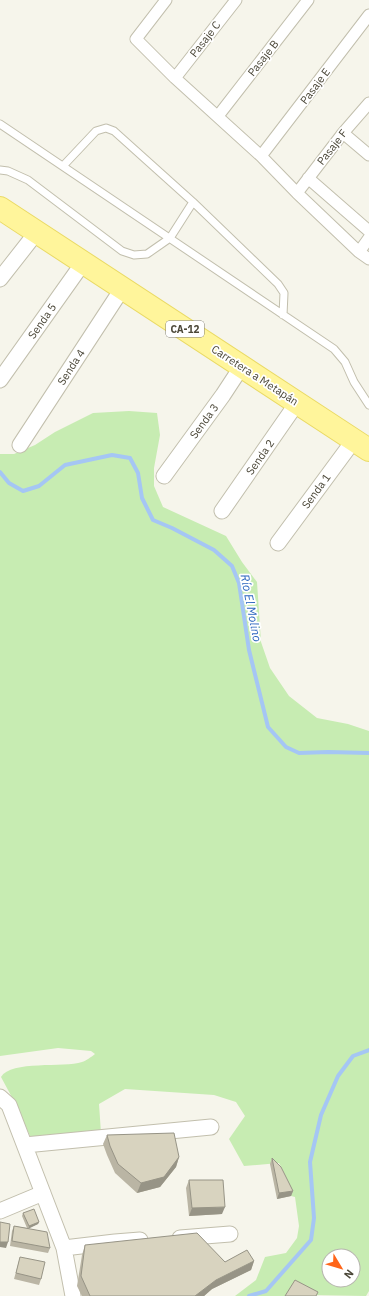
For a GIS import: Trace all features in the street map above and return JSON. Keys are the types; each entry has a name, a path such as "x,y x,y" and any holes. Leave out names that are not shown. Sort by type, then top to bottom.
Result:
{"main road":[{"name":"Carretera a Metapán","path":"0,208 361,445"}],"street":[{"path":"166,0 136,39 174,78 218,116 359,252 369,259"},
{"name":"Pasaje C","path":"174,78 236,0"},
{"name":"Pasaje B","path":"218,116 308,0"},
{"name":"Pasaje E","path":"261,156 369,15"},
{"name":"Pasaje F","path":"297,193 343,133 369,103"},
{"path":"343,133 369,155"},
{"path":"308,178 369,231"},
{"path":"0,279 36,233"},
{"path":"359,252 369,238"},
{"name":"Senda 5","path":"0,380 83,263"},
{"name":"Senda 4","path":"20,445 122,288"},
{"name":"Senda 3","path":"164,476 223,395 242,366"},
{"name":"Senda 2","path":"222,511 297,402"},
{"name":"Senda 1","path":"278,543 361,445"},
{"path":"3,1104 25,1145 64,1248 72,1296"},
{"path":"25,1145 211,1127"},
{"path":"0,1211 43,1193"},
{"path":"169,1238 230,1234"},
{"path":"64,1248 115,1242 154,1240"}],"lane":[{"path":"0,124 334,349 345,362 354,382 369,405"},
{"path":"63,166 96,131 106,128 114,131 192,202 278,284 284,293 284,315"},
{"path":"0,170 8,171 28,180 122,251 134,255 147,254 170,238 192,202"}],"green space":[{"path":"129,411 157,413 160,435 154,468 154,486 163,507 226,536 242,562 257,582 261,642 270,668 289,696 317,718 348,724 369,731 369,1291 366,1296 235,1296 256,1280 265,1257 286,1253 297,1238 299,1226 295,1197 291,1196 288,1181 279,1163 244,1166 229,1139 245,1116 236,1102 214,1095 125,1089 99,1104 101,1133 31,1138 1,1077 15,1068 38,1065 74,1064 84,1061 95,1054 91,1051 58,1048 0,1056 0,454 14,454 35,445 55,432 93,413"}],"building":[{"path":"174,1133 179,1157 164,1177 141,1183 118,1164 107,1135"},
{"path":"272,1158 281,1167 293,1191 279,1193"},
{"path":"189,1180 223,1180 225,1207 192,1208"},
{"path":"34,1209 39,1222 29,1226 23,1213"},
{"path":"0,1222 10,1224 8,1242 0,1242"},
{"path":"14,1226 47,1232 50,1248 12,1241"},
{"path":"197,1233 225,1262 247,1250 254,1261 216,1280 195,1296 90,1296 81,1276 85,1245"},
{"path":"20,1257 45,1262 41,1279 16,1273"},
{"path":"295,1280 318,1292 316,1296 285,1296"}],"waterway":[{"name":"Río El Molino","path":"0,472 9,483 23,491 39,486 65,465 112,455 130,458 138,473 142,498 153,520 172,528 214,550 232,566 239,583 249,650 268,727 286,747 299,753 369,753"},
{"name":"Río El Molino","path":"249,1296 266,1291 311,1240 314,1218 310,1162 321,1115 338,1076 353,1056 369,1050"}]}
